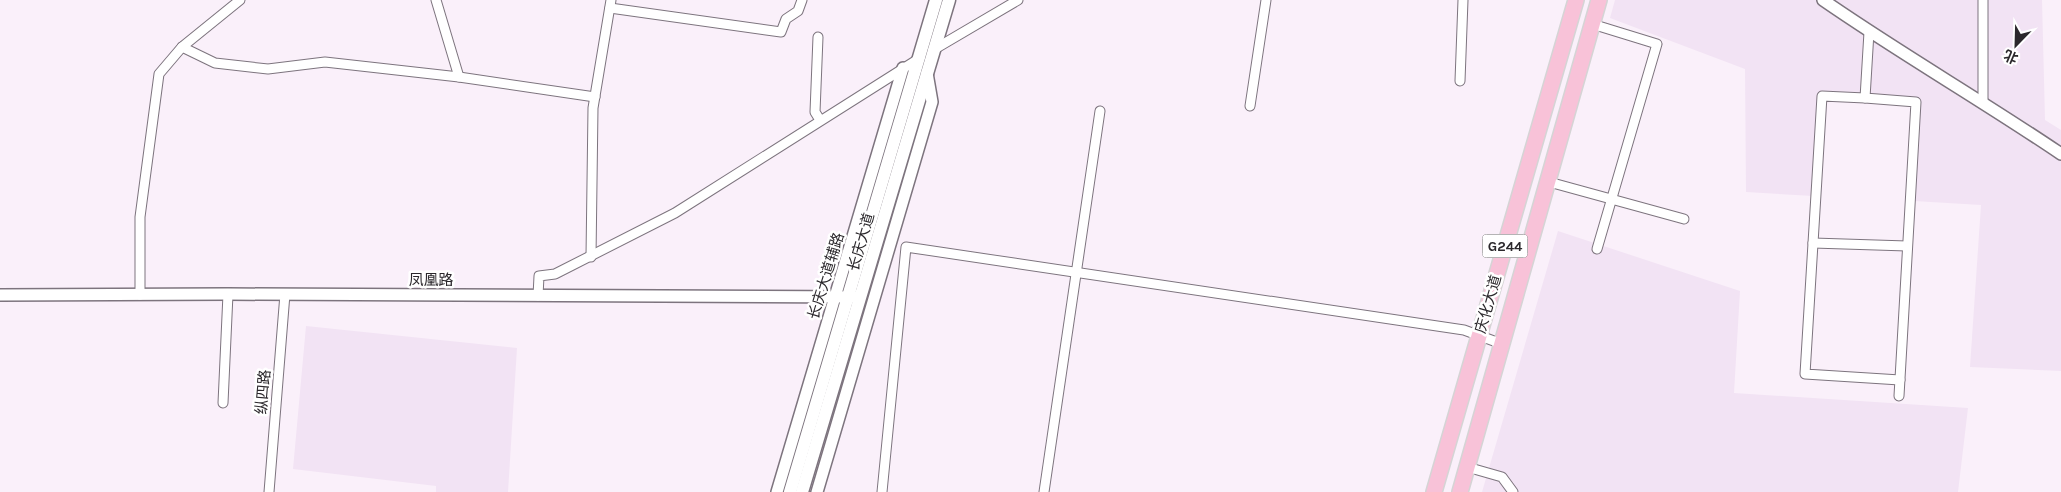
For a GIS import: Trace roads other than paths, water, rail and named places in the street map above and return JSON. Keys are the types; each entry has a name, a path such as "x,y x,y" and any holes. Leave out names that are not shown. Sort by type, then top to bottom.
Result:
{"highway":[{"name":"庆化大道","path":"1434,492 1576,0"},
{"name":"庆化大道","path":"1460,492 1599,0"}],"main road":[{"name":"长庆大道","path":"790,492 840,300 919,59 936,0"},
{"name":"长庆大道","path":"802,492 949,0"}],"street":[{"path":"140,295 140,217 159,74 182,47 240,0"},
{"path":"436,0 459,77"},
{"path":"592,257 595,97 611,4 781,32 786,19 798,11 802,0"},
{"path":"538,296 539,276 555,274 592,257 675,213 903,68 1018,0"},
{"path":"1250,106 1266,0"},
{"path":"1460,81 1463,0"},
{"path":"1823,0 1869,32 1983,102 2061,154"},
{"path":"1983,0 1983,102"},
{"path":"1592,24 1657,44 1597,249"},
{"path":"1865,98 1869,32"},
{"path":"818,37 815,112 820,120"},
{"path":"182,47 215,64 268,69 325,62 459,77 595,97"},
{"name":"长庆大道辅路","path":"777,492 840,300 903,68"},
{"path":"817,492 932,102 927,73"},
{"path":"1899,396 1900,380 1908,246 1916,102 1822,96 1805,374 1900,380"},
{"path":"1044,492 1100,110"},
{"path":"1549,182 1684,220"},
{"path":"1813,243 1908,246"},
{"path":"882,492 906,247 1464,330 1502,344"},
{"name":"凤凰路","path":"0,295 840,300"},
{"name":"凤凰路","path":"286,298 538,296 860,301"},
{"path":"223,403 228,297"},
{"name":"凤凰路","path":"0,302 228,297"},
{"name":"纵四路","path":"269,492 286,298"},
{"name":"纵四路","path":"273,492 286,298"},
{"path":"1467,467 1502,477 1513,492"}]}
